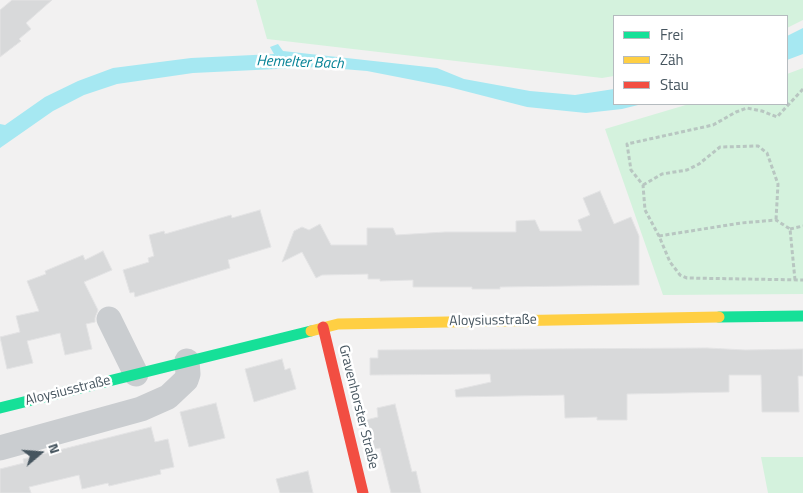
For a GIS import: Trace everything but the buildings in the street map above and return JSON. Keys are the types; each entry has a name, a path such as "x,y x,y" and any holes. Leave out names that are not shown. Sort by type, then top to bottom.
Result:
{"street":[{"name":"Aloysiusstraße","path":"0,408 338,324 803,316"},
{"path":"109,318 136,374"},
{"name":"Gravenhorster Straße","path":"323,327 363,493"},
{"path":"0,448 140,410 168,397 186,380 188,374 187,360"}],"path":[{"path":"803,89 777,117 747,108 713,125 627,144 631,170 643,185 645,210 670,262 680,275 687,278 803,280"},
{"path":"643,185 662,174 687,170 699,164 720,147 758,146 766,153 778,184 776,220"},
{"path":"659,236 741,223 776,220 790,229 803,226"},
{"path":"790,229 795,280"}],"green space":[{"path":"256,0 803,0 803,20 788,28 788,15 613,15 613,76 602,78 267,39"},
{"path":"803,68 803,294 663,295 605,129 686,105 788,105 788,74"},
{"path":"761,457 803,457 803,493 768,493"}],"water":[{"path":"803,28 803,54 788,60 788,36"},
{"name":"Hemelter Bach","path":"278,44 283,51 437,68 464,79 530,91 575,95 613,89 613,105 638,105 622,109 586,113 527,107 449,87 367,71 318,67 193,73 117,84 84,95 53,111 0,148 0,124 5,125 45,97 78,81 113,68 191,58 274,54 270,47"}],"traffic: fast":[{"path":"719,317 803,316"},
{"path":"0,408 311,331"}],"traffic: slow":[{"path":"311,331 338,324 719,317"}],"traffic: jam":[{"path":"323,327 363,493"}]}
